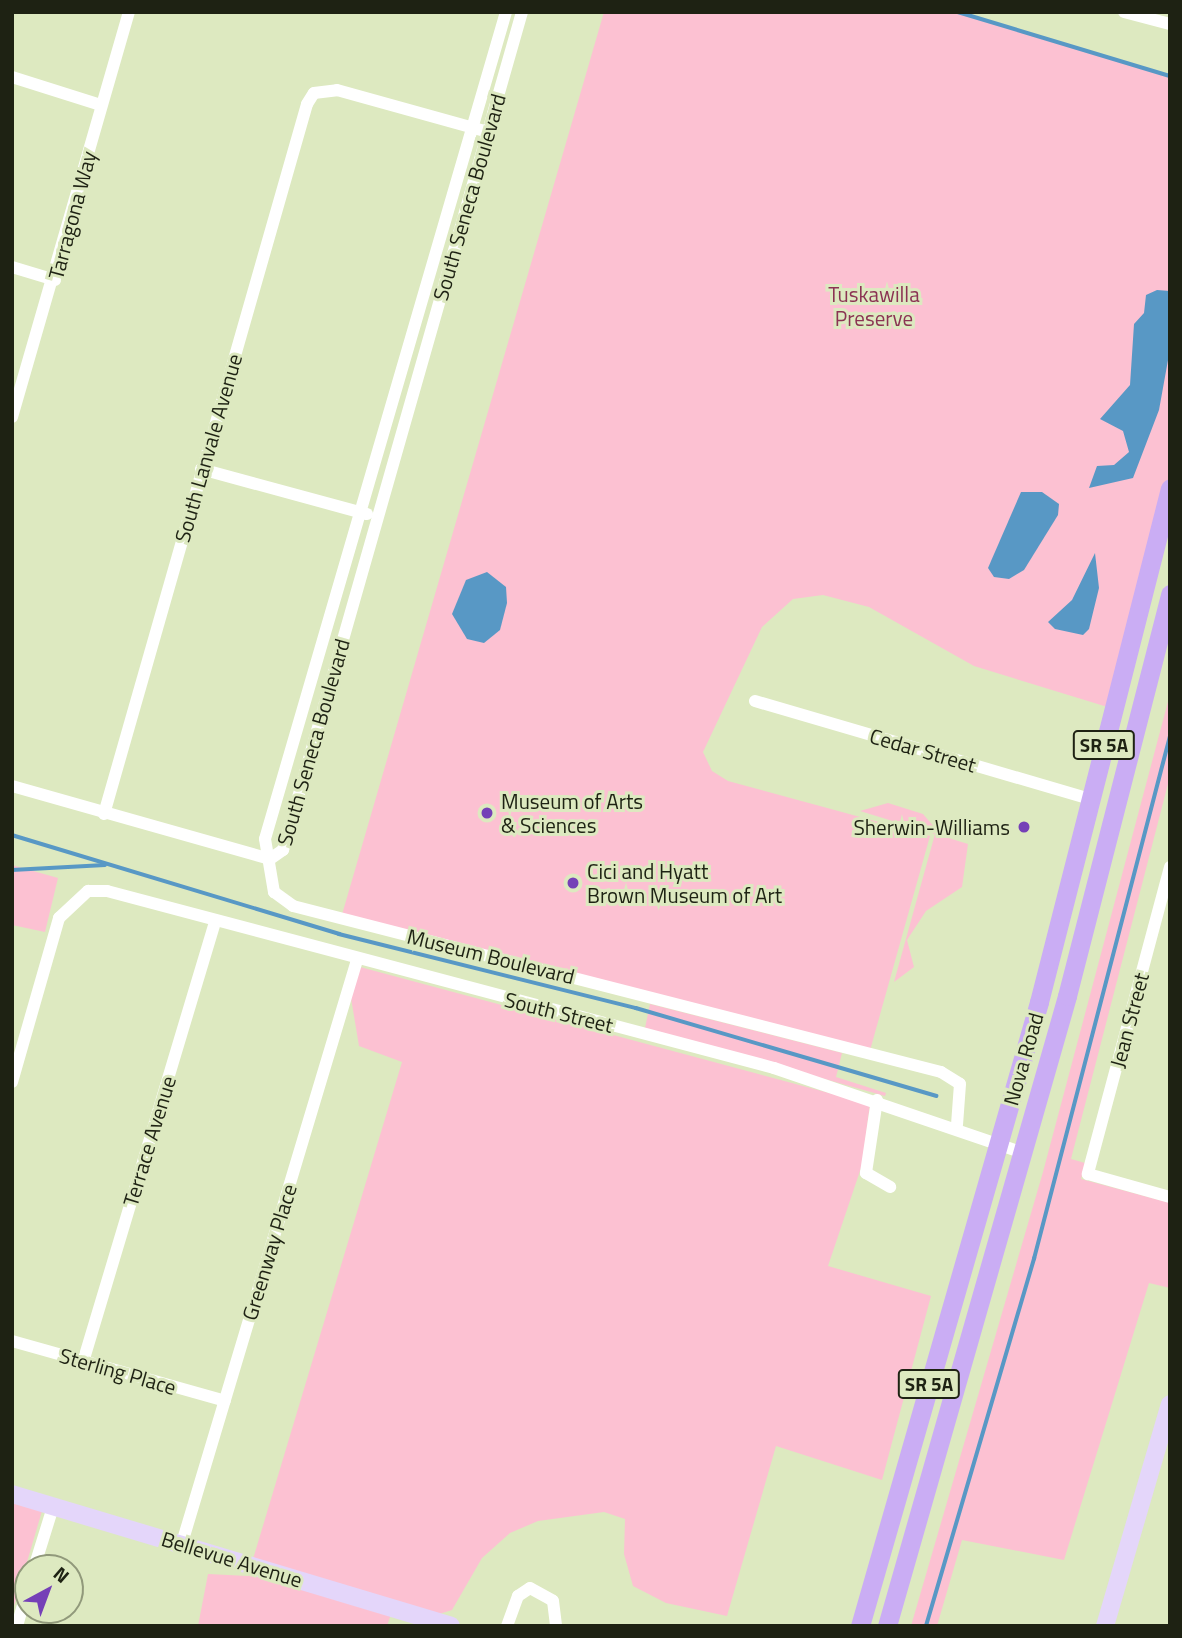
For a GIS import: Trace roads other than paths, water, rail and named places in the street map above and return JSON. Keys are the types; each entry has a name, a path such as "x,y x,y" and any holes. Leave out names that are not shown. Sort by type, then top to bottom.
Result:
{"main road":[{"name":"Nova Road","path":"860,1626 999,1143 1166,526 1170,488"},
{"name":"Nova Road","path":"887,1626 1024,1153 1170,594"},
{"path":"1091,799 1107,840"}],"street":[{"name":"Tarragona Way","path":"12,417 55,280 101,104 129,12"},
{"name":"South Seneca Boulevard","path":"506,12 313,684 265,839 270,859 283,849 522,12"},
{"path":"1126,12 1170,24"},
{"path":"12,77 101,104"},
{"name":"South Lanvale Avenue","path":"104,814 307,104 323,90 473,128"},
{"path":"473,128 488,132"},
{"path":"12,267 55,280"},
{"path":"416,324 432,328"},
{"path":"201,469 378,517"},
{"path":"313,684 329,689"},
{"name":"Cedar Street","path":"755,701 1091,799"},
{"path":"12,786 270,859"},
{"name":"Museum Boulevard","path":"270,859 274,892 293,905 941,1072 960,1084 957,1125"},
{"name":"Jean Street","path":"1170,867 1088,1174 1170,1197"},
{"name":"South Street","path":"12,1082 59,918 88,891 215,921 877,1100 957,1125 1024,1153"},
{"name":"Terrace Avenue","path":"83,1362 215,921"},
{"name":"Greenway Place","path":"182,1543 357,960"},
{"path":"877,1100 866,1173 890,1187"},
{"name":"Sterling Place","path":"12,1341 225,1401"},
{"path":"1105,1626 1170,1404"},
{"name":"Bellevue Avenue","path":"12,1494 451,1626"},
{"path":"38,1554 53,1507"},
{"path":"507,1626 518,1597 530,1588 553,1601 556,1626"}],"water":[{"path":"1157,290 1170,291 1170,349 1159,410 1133,478 1089,488 1097,466 1114,465 1129,452 1123,431 1100,419 1130,385 1134,324 1144,313 1146,295"},
{"path":"1021,492 1042,492 1059,504 1058,515 1024,570 1009,579 994,577 988,568"},
{"path":"1095,553 1099,588 1089,629 1083,635 1055,629 1048,622 1072,600"},
{"path":"487,572 506,587 507,603 500,630 484,643 467,639 452,614 466,580"}],"waterway":[{"path":"958,12 1170,76"},
{"path":"926,1626 1034,1259 1170,736"},
{"path":"12,835 339,934 636,1008 936,1096"},
{"path":"12,870 105,865"}],"place":[{"name":"Museum of Arts & Sciences","path":"487,813"},
{"name":"Sherwin-Williams","path":"1024,827"},
{"name":"Cici and Hyatt Brown Museum of Art","path":"573,883"}],"park label":[{"name":"Tuskawilla Preserve","path":"874,306"}]}
